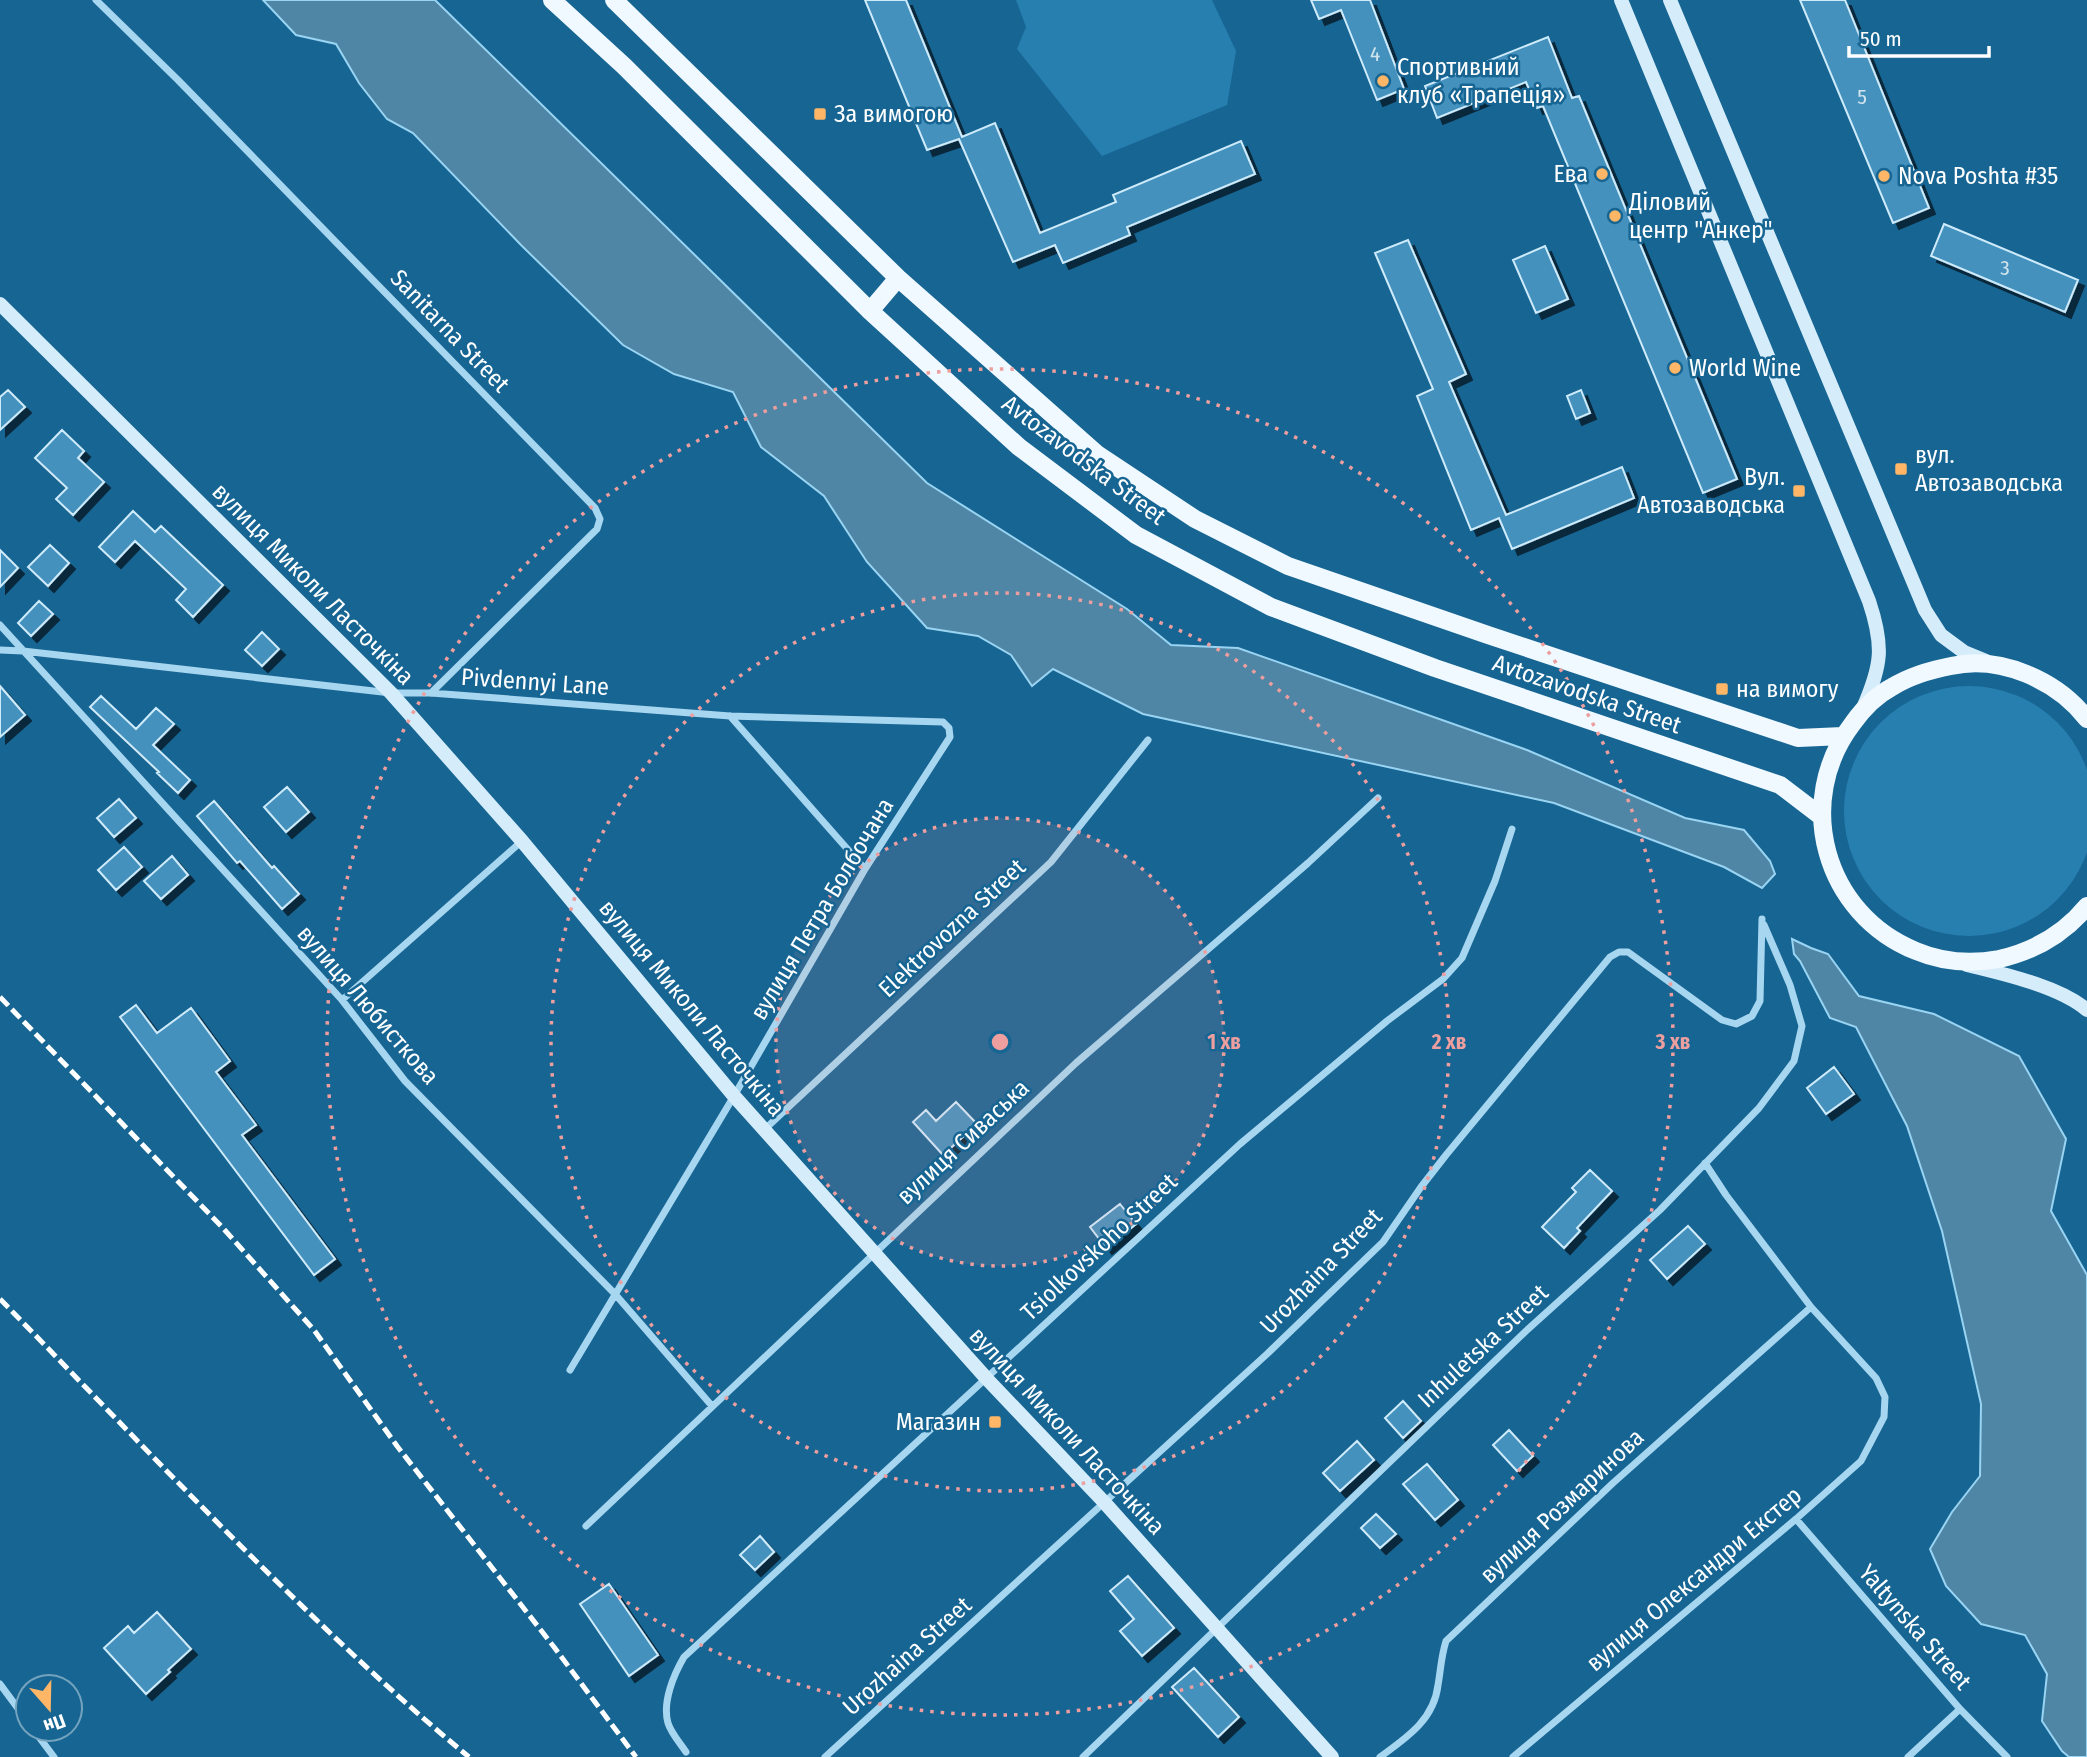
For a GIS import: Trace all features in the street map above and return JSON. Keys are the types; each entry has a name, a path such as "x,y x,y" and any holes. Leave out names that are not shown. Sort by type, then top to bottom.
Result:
{"main road":[{"name":"Avtozavodska Street","path":"552,0 624,66 870,311 1019,447 1136,536 1271,607 1435,668 1780,785 1822,817"},
{"name":"Avtozavodska Street","path":"614,0 898,278 1097,454 1195,519 1287,566 1476,631 1798,738 1843,736"},
{"path":"870,311 898,278"},
{"path":"2087,705 2027,674 1997,666 1960,664 1924,671 1890,688 1862,712 1843,736 1828,771 1822,817 1826,850 1839,883 1858,911 1883,934 1926,955 1949,961 1984,962 2018,955 2049,940 2077,919 2087,906"},
{"path":"2054,688 2087,719"}],"street":[{"name":"Sanitarna Street","path":"96,0 178,80 595,508 600,519 597,529 431,693"},
{"path":"1621,0 1869,600 1878,627 1879,659 1875,679 1862,712"},
{"path":"1670,0 1925,610 1941,635 1964,652 1997,666"},
{"name":"вулиця Миколи Ласточкіна","path":"0,304 391,693 522,841 734,1096 987,1379 1104,1502 1332,1757"},
{"name":"вулиця Любисткова","path":"0,625 342,1000 405,1081 615,1294 712,1406"},
{"name":"Pivdennyi Lane","path":"0,650 391,693 431,693 730,716 943,722"},
{"path":"730,716 865,869"},
{"name":"вулиця Петра Болбочана","path":"570,1370 734,1096 865,869 950,737 949,728 943,722"},
{"name":"Elektrovozna Street","path":"765,1129 1051,862 1148,740"},
{"name":"вулиця Сиваська","path":"586,1526 1076,1063 1308,863 1378,798"},
{"name":"Tsiolkovskoho Street","path":"685,1752 668,1723 668,1697 676,1670 684,1657 1240,1144 1387,1021 1443,979 1462,958 1495,881 1512,829"},
{"path":"342,1000 522,841"},
{"name":"Inhuletska Street","path":"1083,1757 1526,1331 1660,1210 1759,1108 1794,1061 1802,1026 1790,985 1762,919"},
{"name":"Urozhaina Street","path":"825,1757 1267,1354 1383,1242 1438,1166 1610,957 1619,952 1628,952 1722,1020 1736,1024 1752,1016 1760,1001 1762,919"},
{"path":"1949,961 2060,994 2087,1010"},
{"path":"1705,1163 1811,1307"},
{"name":"вулиця Олександри Екстер","path":"1513,1757 1861,1461 1884,1417 1885,1397 1876,1378 1811,1307"},
{"name":"вулиця Розмаринова","path":"1380,1757 1404,1740 1428,1716 1438,1688 1440,1661 1446,1641 1613,1483 1811,1307"},
{"name":"Yaltynska Street","path":"1796,1519 1960,1709 2007,1757"},
{"path":"0,1684 14,1703"},
{"path":"1908,1757 1960,1709"}],"shaded area":[{"path":"263,0 435,0 927,483 1127,609 1171,645 1238,648 1527,750 1685,818 1744,830 1770,861 1775,874 1762,888 1724,867 1554,803 1143,714 1053,669 1032,686 1011,655 978,636 927,628 867,562 824,496 761,447 733,392 674,374 623,345 413,133 387,119 359,83 336,44 296,35"},
{"path":"1016,0 1212,0 1236,51 1227,105 1102,156 1017,49 1026,27"},
{"path":"1969,686 2017,696 2038,707 2057,723 2073,742 2084,763 2094,811 2084,859 2073,880 2057,899 2038,915 2017,926 1969,936 1921,926 1900,915 1881,899 1865,880 1854,859 1844,811 1854,763 1865,742 1881,723 1900,707 1921,696"},
{"path":"1792,939 1828,954 1859,996 1934,1014 2019,1056 2066,1139 2051,1211 2087,1275 2087,1757 2069,1757 2042,1721 2047,1674 2025,1635 1981,1624 1946,1586 1930,1549 1952,1512 1980,1476 1981,1404 1942,1231 1907,1126 1856,1027 1830,1018 1794,954"}],"building":[{"path":"865,0 906,0 962,137 995,123 1040,233 1116,202 1113,195 1241,141 1255,174 1127,227 1130,235 1063,263 1055,245 1013,262 959,139 927,150"},
{"path":"1311,0 1370,0 1404,89 1377,100 1341,10 1319,19"},
{"path":"1800,0 1845,0 1929,208 1893,223"},
{"path":"1548,37 1572,98 1579,96 1737,479 1703,493 1543,106 1537,108 1526,82 1437,118 1425,86"},
{"path":"1944,224 2078,280 2065,312 1931,256"},
{"path":"1408,240 1466,374 1449,382 1506,515 1622,467 1634,498 1512,549 1499,518 1471,530 1417,396 1433,389 1375,253"},
{"path":"1545,246 1568,299 1536,313 1513,260"},
{"path":"8,390 25,407 0,430 0,397"},
{"path":"1581,390 1590,413 1576,419 1567,396"},
{"path":"62,430 84,451 78,458 104,482 73,515 56,499 67,488 35,458"},
{"path":"133,511 155,532 161,526 223,585 193,617 176,600 186,589 135,541 115,562 99,547"},
{"path":"50,545 69,563 48,586 28,567"},
{"path":"0,550 18,568 0,587"},
{"path":"39,601 53,614 31,636 18,623"},
{"path":"262,632 279,649 262,666 245,650"},
{"path":"0,686 25,715 0,737"},
{"path":"101,696 136,729 156,708 174,724 153,745 190,780 178,793 90,707"},
{"path":"287,787 309,812 286,832 264,807"},
{"path":"119,799 136,818 114,837 97,818"},
{"path":"214,801 272,868 274,866 299,894 282,909 240,861 237,863 197,816"},
{"path":"124,847 142,867 116,890 98,870"},
{"path":"172,856 188,875 161,899 144,881"},
{"path":"136,1005 157,1033 191,1008 230,1061 216,1072 256,1125 242,1135 335,1259 314,1275 120,1017"},
{"path":"1834,1067 1854,1094 1826,1114 1807,1088"},
{"path":"956,1102 977,1124 943,1155 913,1122 926,1110 936,1121"},
{"path":"1590,1170 1612,1191 1577,1228 1580,1231 1564,1248 1542,1227 1576,1192 1572,1188"},
{"path":"1120,1204 1136,1224 1106,1248 1090,1227"},
{"path":"1688,1226 1705,1244 1667,1279 1650,1260"},
{"path":"1403,1401 1421,1421 1403,1438 1385,1418"},
{"path":"1509,1430 1533,1456 1517,1471 1493,1445"},
{"path":"1357,1441 1374,1460 1340,1491 1323,1473"},
{"path":"1427,1464 1458,1500 1435,1520 1403,1484"},
{"path":"1376,1514 1396,1534 1380,1548 1361,1528"},
{"path":"760,1536 774,1552 755,1570 740,1555"},
{"path":"1128,1576 1174,1628 1142,1656 1120,1631 1134,1619 1110,1591"},
{"path":"609,1584 658,1655 629,1676 580,1604"},
{"path":"157,1612 191,1649 146,1694 104,1648 128,1626 134,1633"},
{"path":"1194,1668 1239,1717 1218,1737 1172,1687"}],"railway":[{"path":"0,997 222,1227 314,1330 397,1446 636,1757"},
{"path":"0,1299 283,1587 388,1686 469,1757"}],"place":[{"name":"Спортивний клуб «Трапеція»","path":"1383,81"},
{"name":"За вимогою","path":"820,114"},
{"name":"Ева","path":"1602,174"},
{"name":"Nova Poshta #35","path":"1884,176"},
{"name":"Діловий центр \"Анкер\"","path":"1615,216"},
{"name":"World Wine","path":"1675,368"},
{"name":"вул. Автозаводська","path":"1901,469"},
{"name":"Вул. Автозаводська","path":"1799,491"},
{"name":"на вимогу","path":"1722,689"},
{"name":"Магазин","path":"995,1422"}]}
